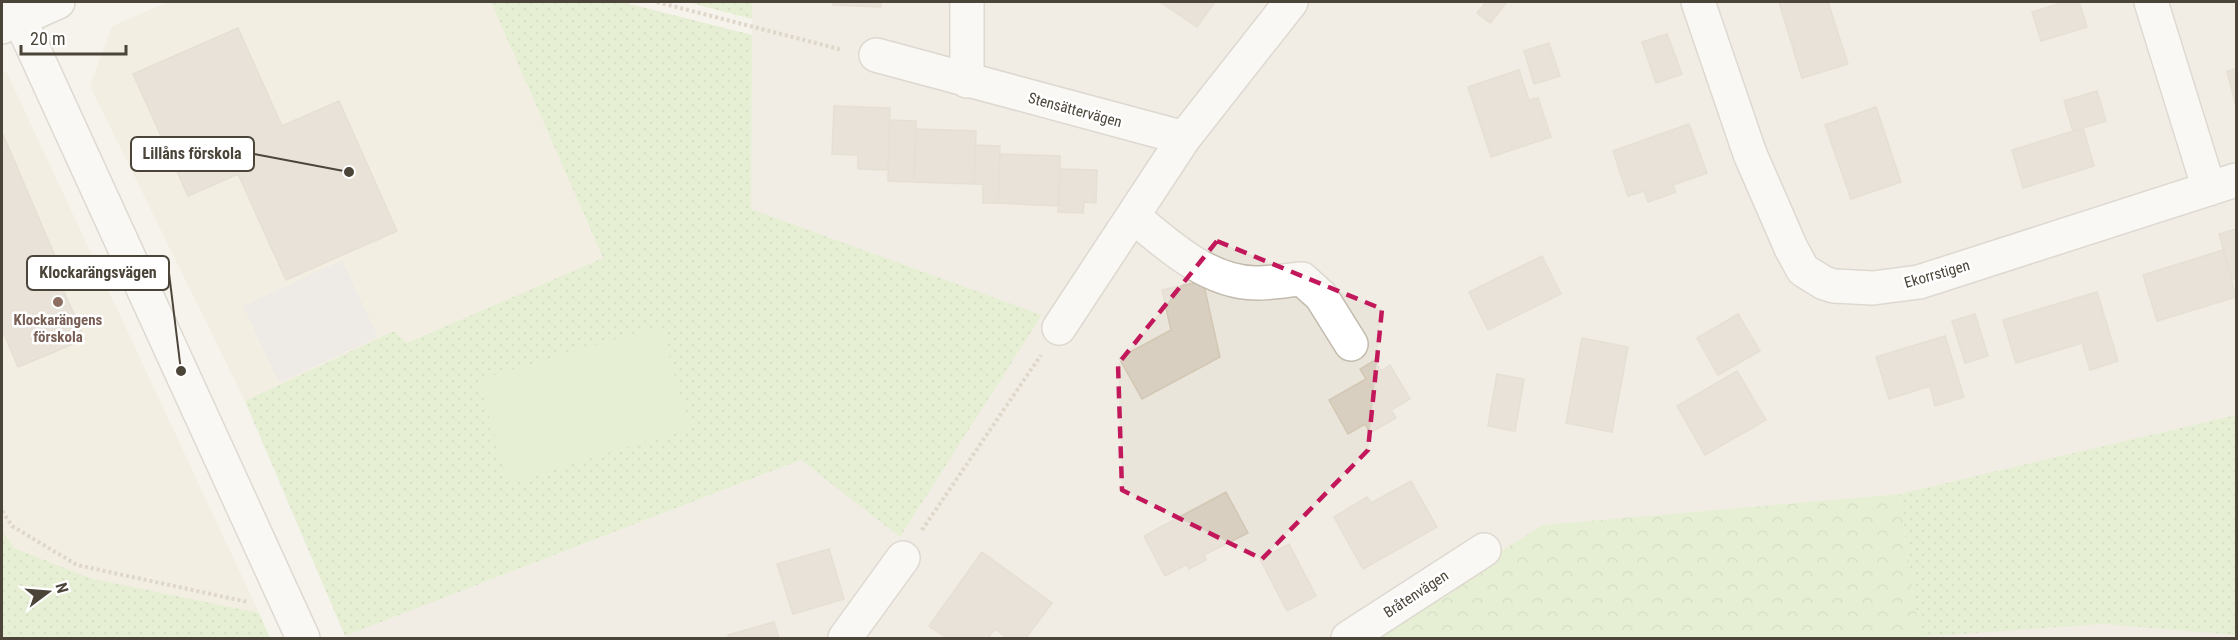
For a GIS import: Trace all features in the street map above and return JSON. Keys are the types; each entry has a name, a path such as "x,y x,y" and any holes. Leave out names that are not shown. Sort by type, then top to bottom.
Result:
{"street":[{"path":"58,2 11,16 297,625"},
{"path":"967,2 967,81"},
{"path":"1059,328 1184,138 1292,2"},
{"name":"Ekorrstigen","path":"1698,2 1750,154 1803,270 1824,283 1873,288 1919,282 2223,184 2151,2"},
{"name":"Stensättervägen","path":"876,55 1184,138"},
{"path":"1133,216 1173,250 1214,274 1254,283 1302,279 1321,296 1351,344"},
{"name":"Bråtenvägen","path":"1348,639 1484,550"},
{"path":"845,639 903,558"}],"path":[{"path":"657,2 858,54 876,55"},
{"path":"903,558 1059,328"},
{"path":"2,511 12,526 78,566 297,625"}],"highlighted area":[{"path":"1217,241 1382,309 1368,450 1262,559 1122,490 1118,364"}],"shaded area":[{"path":"168,2 491,2 603,258 407,343 394,331 245,401 90,86 112,26"},
{"path":"752,2 2236,2 2236,415 1899,494 1542,525 1365,638 346,638 345,636 802,460 900,537 1042,315 751,209"},
{"name":"Klockarängens förskola","path":"2,71 7,73 259,613 90,578 14,548 2,531"},
{"path":"342,260 378,337 279,383 243,306"},
{"path":"2102,624 2236,635 2236,638 1860,638"}],"green space":[{"path":"491,2 622,2 752,35 751,209 1042,315 900,537 801,460 345,636 245,401 394,331 407,343 603,258"},
{"path":"687,2 752,2 752,19"},
{"path":"660,326 690,428 509,483 478,380"},
{"path":"2236,415 2236,635 2102,624 1920,637 1899,494"},
{"path":"1899,494 1920,637 1365,638 1542,525"},
{"path":"2,531 14,548 90,578 259,613 270,638 2,638"}],"building":[{"path":"833,2 881,2 881,7 833,5"},
{"path":"1160,2 1215,2 1197,27"},
{"path":"1486,2 1507,2 1490,23 1477,13"},
{"path":"1779,2 1828,2 1848,64 1802,78"},
{"path":"2065,2 2079,2 2087,27 2041,41 2032,12"},
{"path":"238,28 282,126 339,101 397,231 286,280 238,174 188,196 133,74"},
{"path":"1667,34 1682,74 1656,83 1642,42"},
{"path":"1549,43 1560,76 1534,84 1524,51"},
{"path":"2236,69 2236,106 2227,71"},
{"path":"1519,70 1529,100 1538,98 1551,137 1491,157 1468,87"},
{"path":"2097,91 2106,121 2073,131 2064,101"},
{"path":"834,106 890,108 888,170 858,169 858,155 832,154"},
{"path":"1876,107 1901,182 1851,199 1825,125"},
{"path":"890,120 916,121 914,182 888,181"},
{"path":"1689,124 1707,173 1673,185 1676,192 1648,202 1644,191 1628,196 1613,151"},
{"path":"2083,128 2094,166 2023,188 2012,150"},
{"path":"916,129 976,131 974,184 914,182"},
{"path":"2,132 67,284 62,287 85,339 18,367 2,329"},
{"path":"975,145 1000,146 998,203 983,203 983,184 974,184"},
{"path":"1000,154 1060,156 1059,206 998,203"},
{"path":"1060,169 1097,170 1096,203 1084,202 1083,213 1058,212"},
{"path":"2236,229 2236,279 2232,280 2219,234"},
{"path":"2223,250 2236,297 2157,321 2143,275"},
{"path":"1542,256 1561,294 1488,330 1469,292"},
{"path":"1203,281 1220,357 1142,399 1119,358 1171,330 1162,290"},
{"path":"2097,292 2118,361 2090,370 2082,343 2016,363 2003,320"},
{"path":"1738,314 1760,351 1718,375 1697,338"},
{"path":"1975,314 1988,356 1965,363 1952,321"},
{"path":"1945,336 1964,397 1935,406 1930,386 1889,399 1876,357"},
{"path":"1582,338 1628,347 1612,432 1566,423"},
{"path":"1375,360 1381,371 1390,365 1410,399 1391,410 1396,418 1370,433 1365,424 1348,434 1329,400 1366,379 1360,369"},
{"path":"1737,371 1766,420 1705,455 1677,406"},
{"path":"1497,374 1524,379 1515,431 1488,426"},
{"path":"1411,481 1437,527 1363,569 1334,517 1367,497 1371,503"},
{"path":"1226,492 1248,533 1204,555 1206,560 1189,569 1187,564 1165,576 1144,536"},
{"path":"1289,544 1316,596 1287,611 1260,559"},
{"path":"829,549 844,599 793,614 777,564"},
{"path":"982,552 1052,603 1026,638 1007,638 995,629 988,638 947,638 929,626"},
{"path":"774,622 779,638 729,638 728,635"}],"place":[{"name":"Lillåns förskola","path":"349,172"},
{"name":"Klockarängens förskola","path":"58,302"},
{"name":"Klockarängsvägen","path":"181,371"}]}
